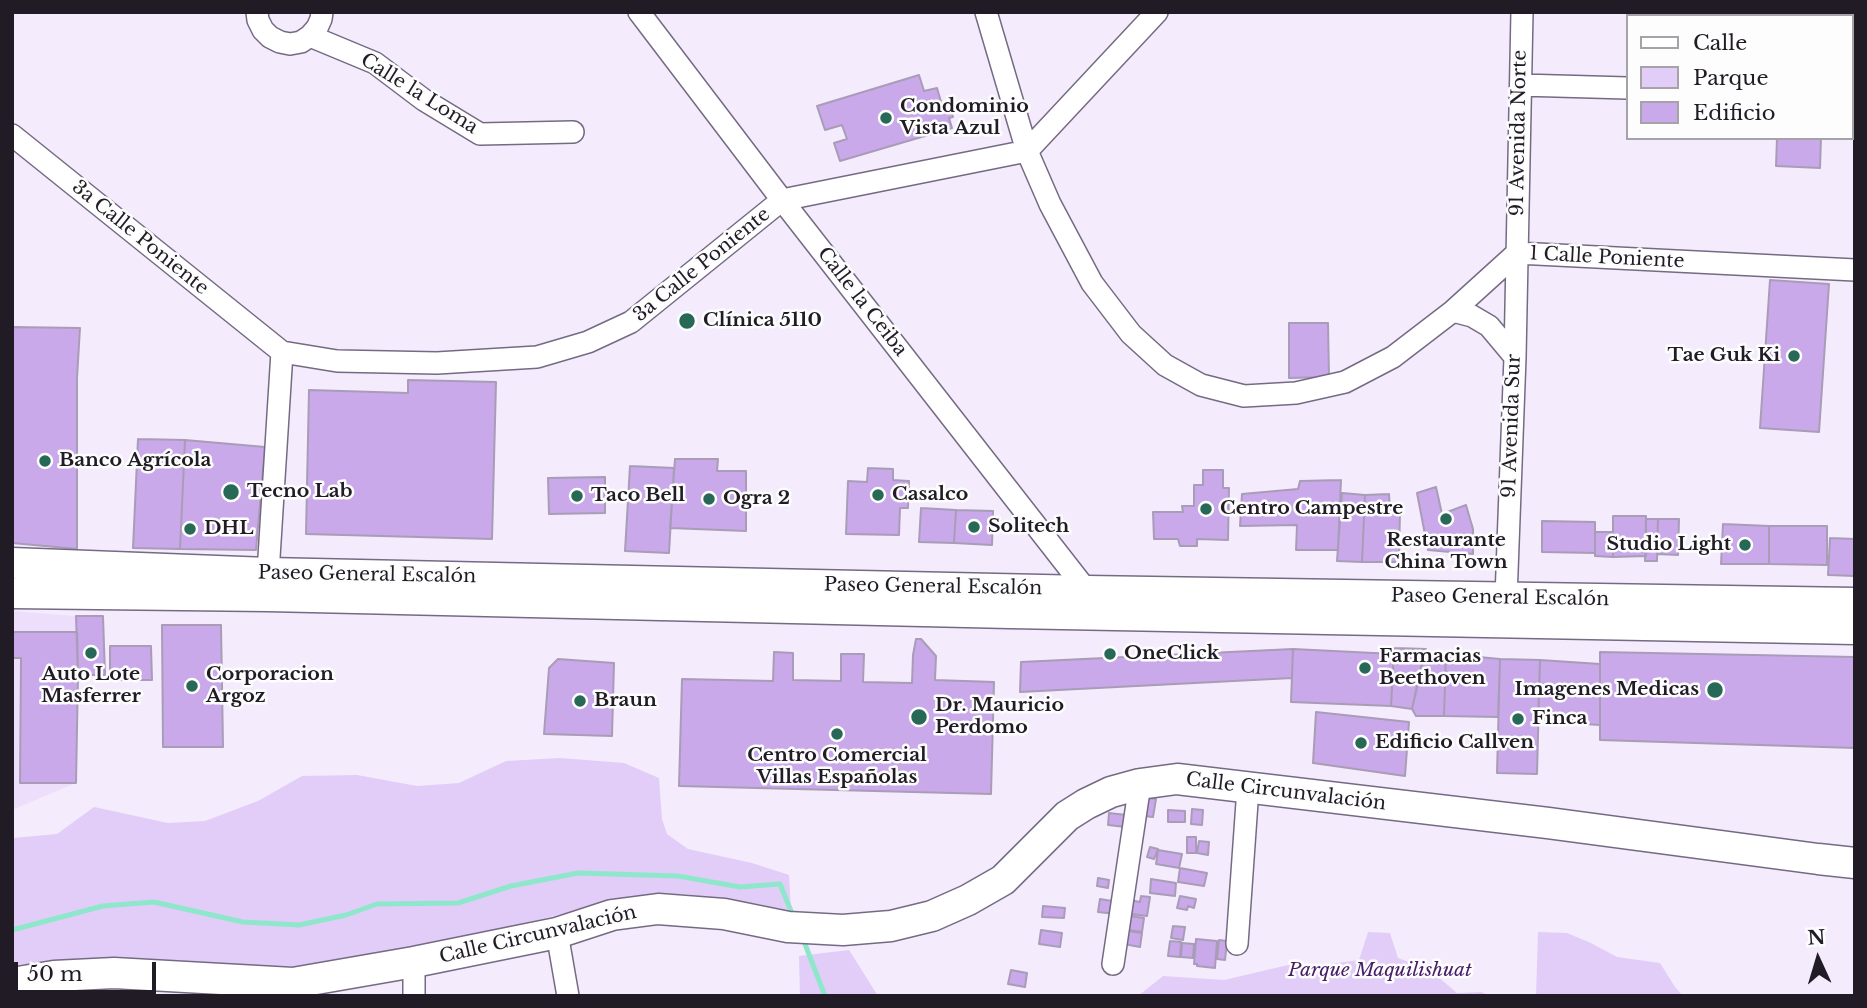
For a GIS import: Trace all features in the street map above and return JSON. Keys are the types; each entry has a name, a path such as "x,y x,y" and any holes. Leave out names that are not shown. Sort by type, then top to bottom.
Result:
{"main road":[{"name":"Paseo General Escalón","path":"12,563 268,573 1855,603"},
{"name":"Paseo General Escalón","path":"12,593 1855,629"},
{"name":"Calle Circunvalación","path":"12,983 54,976 114,973 293,990 557,933 612,915 659,909 724,914 788,927 843,930 891,926 932,916 1003,880 1067,816 1111,792 1140,784 1177,779 1855,863"},
{"path":"1818,859 1855,850"}],"street":[{"path":"257,12 263,30 270,37 290,44 301,42 310,36 317,28 322,12"},
{"name":"Calle la Ceiba","path":"639,12 782,200 1087,590"},
{"name":"1 Calle Poniente","path":"986,12 1027,151 1050,204 1092,283 1131,334 1165,365 1202,385 1244,396 1296,393 1345,382 1394,357 1453,311 1517,253 1855,270"},
{"path":"1027,151 1157,12"},
{"name":"91 Avenida Norte","path":"1517,253 1521,12"},
{"name":"Calle la Loma","path":"310,36 375,63 424,100 480,134 573,132"},
{"path":"1521,85 1626,88"},
{"name":"3a Calle Poniente","path":"12,135 282,352 337,361 437,363 537,357 589,342 631,322 782,200 1027,151"},
{"name":"91 Avenida Sur","path":"1506,598 1517,253"},
{"path":"1453,311 1472,316 1489,327 1515,357"},
{"path":"268,573 282,352"},
{"path":"1113,964 1140,784"},
{"path":"1237,944 1248,788"},
{"path":"557,933 568,996"},
{"path":"414,962 414,996"}],"shaded area":[{"path":"12,611 76,616 78,675 76,783 12,810"}],"green space":[{"path":"560,758 624,763 659,778 662,819 667,834 688,849 752,863 789,875 791,911 684,894 632,897 443,943 304,967 109,961 12,965 12,838 57,834 94,807 168,823 205,821 258,801 302,776 357,775 417,786 459,783 506,761"},
{"name":"Parque Maquilishuat","path":"1368,932 1390,933 1398,958 1430,970 1457,993 1481,992 1491,996 1138,996 1163,976 1224,980 1288,965 1359,960"},
{"path":"1538,932 1567,933 1617,957 1660,963 1683,996 1536,996"},
{"path":"849,950 878,996 800,996 799,956"}],"building":[{"path":"1855,12 1855,54 1853,14 1784,14"},
{"name":"Condominio Vista Azul","path":"919,75 924,91 937,88 942,105 949,105 953,117 949,118 952,128 840,161 834,143 847,139 842,125 825,130 817,106"},
{"path":"1777,140 1821,140 1820,168 1776,166"},
{"name":"Tae Guk Ki","path":"1770,280 1829,284 1819,432 1760,428"},
{"path":"1289,323 1328,323 1329,377 1289,378"},
{"name":"Banco Agrícola","path":"12,327 80,328 77,378 77,549 12,543"},
{"path":"408,380 496,382 492,539 306,534 309,390 408,393"},
{"path":"138,439 185,440 180,549 133,548"},
{"path":"185,440 265,447 256,550 180,549"},
{"name":"Ogra 2","path":"675,459 718,459 717,471 746,471 746,531 670,528"},
{"path":"630,466 674,468 669,553 625,551"},
{"name":"Casalco","path":"868,468 893,469 893,480 909,481 908,508 900,508 899,535 846,534 848,481 867,482"},
{"name":"Centro Campestre","path":"1203,470 1223,470 1223,488 1229,488 1228,540 1197,539 1197,546 1180,546 1178,539 1154,539 1153,512 1183,512 1182,506 1194,506 1194,485 1203,485"},
{"name":"Taco Bell","path":"605,477 605,513 549,514 548,478"},
{"path":"1341,480 1338,550 1296,550 1297,525 1240,526 1242,494 1298,489 1300,481"},
{"name":"Restaurante China Town","path":"1436,487 1442,514 1466,505 1473,529 1473,554 1428,550 1417,493"},
{"path":"1342,493 1365,495 1362,562 1337,561"},
{"path":"1389,494 1390,509 1400,509 1399,562 1362,562 1365,495"},
{"path":"921,508 956,510 954,543 919,542"},
{"name":"Solitech","path":"956,510 993,511 992,545 954,543"},
{"path":"1613,516 1646,516 1646,556 1613,557"},
{"path":"1646,519 1658,519 1657,561 1645,561"},
{"path":"1658,519 1679,519 1678,555 1657,554"},
{"path":"1542,521 1595,522 1595,553 1542,552"},
{"name":"Studio Light","path":"1723,524 1769,526 1769,564 1721,564"},
{"path":"1769,526 1827,526 1827,565 1769,564"},
{"path":"1595,532 1613,532 1613,557 1595,556"},
{"path":"1830,538 1855,539 1855,576 1828,575"},
{"name":"Auto Lote Masferrer","path":"76,616 103,616 105,675 78,675"},
{"name":"Corporacion Argoz","path":"162,625 221,625 223,747 163,747"},
{"path":"12,632 77,632 76,783 20,783 21,658 12,658"},
{"name":"Centro Comercial Villas Españolas","path":"916,639 921,639 936,656 935,680 994,682 991,794 679,786 682,679 773,681 774,652 793,653 793,680 841,681 841,654 864,654 863,682 912,683"},
{"path":"110,646 151,646 152,680 110,680"},
{"path":"1394,648 1426,649 1412,709 1391,706"},
{"path":"1293,649 1394,654 1391,706 1291,702"},
{"path":"1293,649 1292,678 1020,692 1021,662"},
{"path":"1600,652 1855,657 1855,748 1600,740"},
{"path":"1424,653 1446,654 1444,716 1416,716 1412,709"},
{"path":"1446,654 1500,659 1498,717 1444,716"},
{"name":"Braun","path":"558,659 614,663 612,736 544,734 549,668"},
{"name":"Finca","path":"1500,659 1540,660 1537,774 1497,773"},
{"path":"1540,660 1600,664 1600,725 1538,721"},
{"name":"Edificio Callven","path":"1316,712 1409,722 1405,776 1313,763"},
{"path":"1139,797 1156,799 1153,817 1136,815"},
{"path":"1192,809 1203,810 1202,825 1191,824"},
{"path":"1168,810 1185,811 1185,822 1168,822"},
{"path":"1109,813 1135,816 1134,828 1108,825"},
{"path":"1187,837 1196,837 1196,853 1187,853"},
{"path":"1199,841 1209,842 1208,855 1197,853"},
{"path":"1150,847 1158,849 1154,859 1147,857"},
{"path":"1158,850 1182,854 1179,868 1156,864"},
{"path":"1180,868 1207,873 1204,886 1178,882"},
{"path":"1098,878 1109,880 1108,888 1097,886"},
{"path":"1151,879 1176,883 1175,896 1150,893"},
{"path":"1141,896 1150,897 1147,916 1122,913 1125,899 1140,902"},
{"path":"1180,896 1196,899 1194,908 1177,908"},
{"path":"1100,899 1118,902 1116,914 1098,912"},
{"path":"1043,906 1065,908 1064,918 1042,917"},
{"path":"1123,915 1144,918 1142,932 1121,929"},
{"path":"1173,926 1185,927 1183,940 1171,938"},
{"path":"1041,930 1062,933 1060,947 1039,944"},
{"path":"1121,930 1142,933 1140,947 1118,943"},
{"path":"1196,939 1217,941 1215,968 1194,964"},
{"path":"1219,940 1227,941 1225,960 1217,959"},
{"path":"1170,941 1181,942 1180,957 1168,956"},
{"path":"1182,943 1194,944 1193,958 1181,957"},
{"path":"1011,970 1027,973 1025,987 1008,984"}],"waterway":[{"path":"12,930 103,906 154,902 243,922 299,925 346,915 377,904 458,903 511,886 578,873 678,876 740,887 780,884 791,911"},
{"path":"805,944 825,996"}],"place":[{"name":"Condominio Vista Azul","path":"886,118"},
{"name":"Clínica 5110","path":"687,321"},
{"name":"Tae Guk Ki","path":"1794,356"},
{"name":"Banco Agrícola","path":"45,461"},
{"name":"Tecno Lab","path":"231,492"},
{"name":"Casalco","path":"878,495"},
{"name":"Taco Bell","path":"577,496"},
{"name":"Ogra 2","path":"709,499"},
{"name":"Centro Campestre","path":"1206,509"},
{"name":"Restaurante China Town","path":"1446,519"},
{"name":"Solitech","path":"974,527"},
{"name":"DHL","path":"190,529"},
{"name":"Studio Light","path":"1745,545"},
{"name":"Auto Lote Masferrer","path":"91,653"},
{"name":"OneClick","path":"1110,654"},
{"name":"Farmacias Beethoven","path":"1365,668"},
{"name":"Corporacion Argoz","path":"192,686"},
{"name":"Imagenes Medicas","path":"1715,690"},
{"name":"Braun","path":"580,701"},
{"name":"Dr. Mauricio Perdomo","path":"919,717"},
{"name":"Finca","path":"1518,719"},
{"name":"Centro Comercial Villas Españolas","path":"837,734"},
{"name":"Edificio Callven","path":"1361,743"}]}
